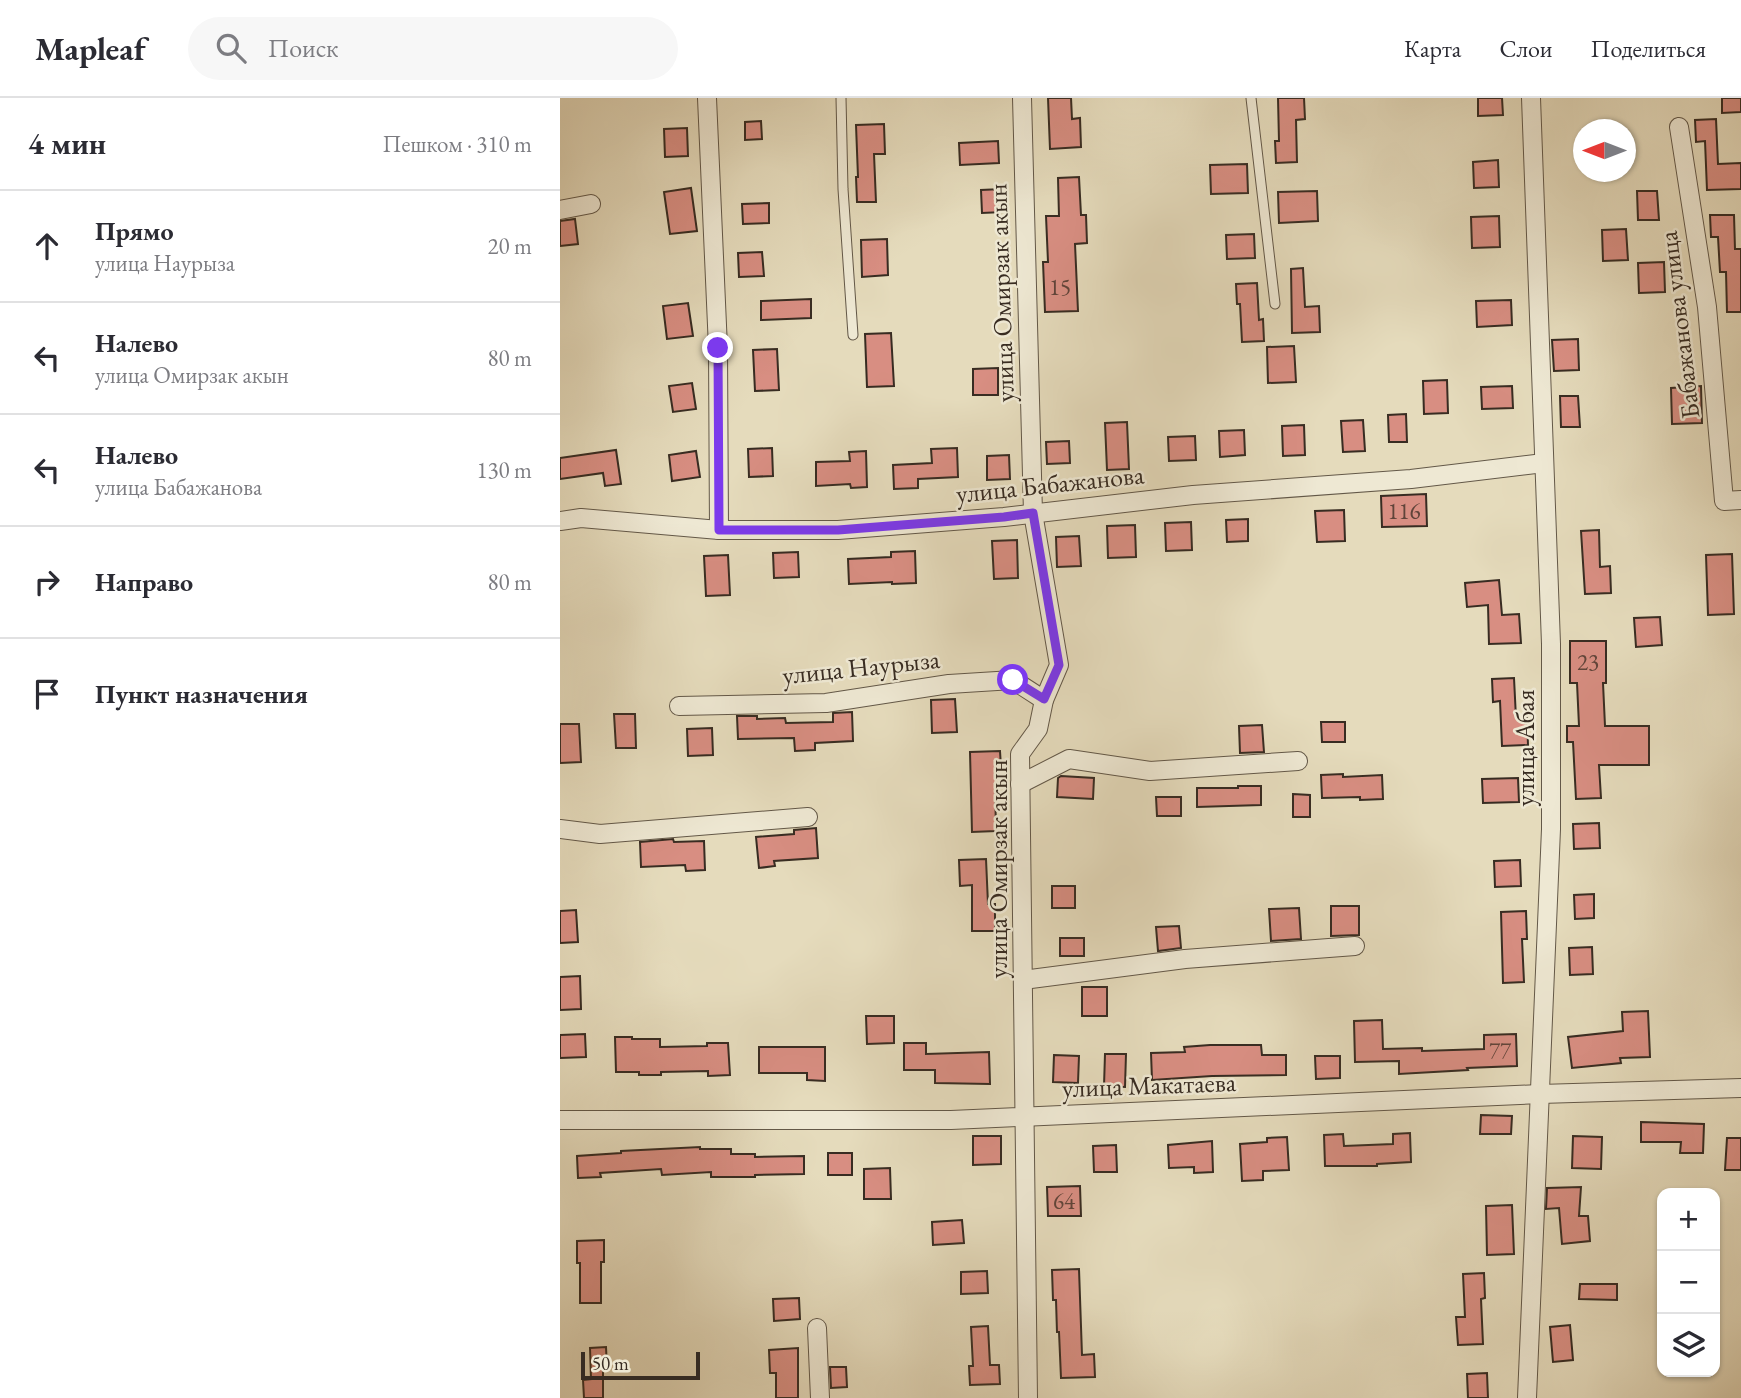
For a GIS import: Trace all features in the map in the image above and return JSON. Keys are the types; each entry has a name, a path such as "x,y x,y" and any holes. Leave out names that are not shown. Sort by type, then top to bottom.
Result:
{"street":[{"path":"707,98 718,348 719,530"},
{"name":"улица Омирзак акын","path":"1022,98 1033,513 1059,665 1044,699 1038,729 1020,754 1028,1398"},
{"name":"улица Абая","path":"1527,1398 1551,828 1551,644 1531,98"},
{"name":"Бабажанова улица","path":"1679,127 1707,307 1724,501 1741,500"},
{"path":"560,210 591,204"},
{"name":"улица Бабажанова","path":"560,521 581,518 719,530 838,530 1004,517 1193,495 1410,479 1544,463"},
{"name":"улица Наурыза","path":"679,706 826,703 950,684 1013,680 1044,699"},
{"path":"1020,785 1069,759 1150,771 1298,761"},
{"path":"560,829 600,834 808,817"},
{"path":"1023,980 1185,959 1354,946"},
{"name":"улица Макатаева","path":"560,1121 951,1120 1540,1094 1741,1088"},
{"path":"817,1328 820,1398"}],"lane":[{"path":"841,98 843,189 853,335"},
{"path":"1251,98 1275,304"}],"building":[{"path":"1048,98 1071,98 1072,119 1080,118 1081,147 1050,149"},
{"path":"1278,98 1304,98 1305,119 1296,120 1297,162 1276,163 1275,141 1279,141"},
{"path":"1478,98 1502,98 1503,115 1478,116"},
{"path":"1722,98 1741,98 1741,112 1722,113"},
{"path":"1716,119 1718,164 1741,163 1741,189 1707,190 1705,141 1696,142 1695,120"},
{"path":"761,121 762,139 745,140 745,122"},
{"path":"884,124 885,154 874,154 876,202 857,202 856,125"},
{"path":"687,128 688,156 665,157 664,129"},
{"path":"998,141 999,163 960,165 959,143"},
{"path":"1498,160 1499,187 1474,188 1473,162"},
{"path":"1247,164 1248,193 1211,194 1210,165"},
{"path":"1079,177 1081,215 1086,215 1087,243 1075,244 1078,311 1045,312 1043,262 1048,262 1046,216 1059,216 1058,178"},
{"path":"691,188 697,231 670,234 664,192"},
{"path":"1002,189 1003,212 982,213 981,190"},
{"path":"1317,191 1318,221 1279,223 1278,192"},
{"path":"1637,191 1657,191 1659,220 1638,220"},
{"path":"769,203 769,223 743,224 742,204"},
{"path":"1710,215 1734,215 1735,249 1741,249 1741,312 1727,312 1726,272 1720,272 1718,237 1711,237"},
{"path":"1499,216 1500,247 1472,248 1471,217"},
{"path":"575,219 578,244 560,246 560,221"},
{"path":"1626,229 1628,260 1603,261 1602,230"},
{"path":"1254,234 1255,258 1227,259 1226,235"},
{"path":"887,239 888,275 862,277 861,240"},
{"path":"762,252 764,276 739,277 738,253"},
{"path":"1664,262 1665,292 1639,293 1638,263"},
{"path":"1303,268 1305,307 1319,306 1320,332 1292,333 1291,269"},
{"path":"1257,283 1259,320 1263,319 1264,341 1242,342 1236,284"},
{"path":"811,299 811,318 761,320 761,301"},
{"path":"1511,300 1512,325 1477,327 1476,301"},
{"path":"688,303 693,336 667,339 663,306"},
{"path":"891,333 894,386 867,387 865,334"},
{"path":"1578,339 1579,370 1554,371 1552,340"},
{"path":"1294,346 1296,382 1268,383 1267,347"},
{"path":"777,349 779,390 755,391 753,350"},
{"path":"998,368 998,395 973,395 973,369"},
{"path":"1447,380 1448,413 1424,414 1423,381"},
{"path":"692,383 696,409 673,412 669,386"},
{"path":"1512,386 1513,408 1482,409 1481,387"},
{"path":"1701,386 1702,423 1672,424 1671,388"},
{"path":"1560,396 1578,396 1580,427 1561,427"},
{"path":"1406,414 1407,442 1389,442 1388,415"},
{"path":"1363,420 1365,451 1343,452 1341,421"},
{"path":"1127,422 1129,469 1107,470 1105,423"},
{"path":"1304,425 1305,455 1283,456 1282,426"},
{"path":"1244,430 1245,455 1220,457 1219,431"},
{"path":"1195,436 1196,460 1169,461 1168,437"},
{"path":"1069,441 1070,463 1047,464 1046,442"},
{"path":"772,448 773,476 749,477 748,449"},
{"path":"957,448 958,477 918,479 918,488 894,489 893,465 932,463 931,449"},
{"path":"616,450 621,484 605,486 603,473 560,479 560,458"},
{"path":"696,451 700,477 672,481 669,455"},
{"path":"866,451 867,487 851,488 850,484 816,486 816,462 850,461 849,452"},
{"path":"1009,455 1010,479 987,480 987,456"},
{"path":"1426,494 1427,526 1382,527 1381,496"},
{"path":"1344,510 1345,541 1317,542 1315,511"},
{"path":"1248,519 1248,541 1227,542 1226,520"},
{"path":"1191,522 1192,550 1166,551 1165,523"},
{"path":"1135,525 1136,557 1108,558 1107,526"},
{"path":"1599,530 1600,567 1610,566 1611,593 1585,594 1581,531"},
{"path":"1079,536 1081,566 1057,567 1056,537"},
{"path":"1017,540 1018,578 994,579 992,541"},
{"path":"915,551 916,583 849,584 848,559 891,557 891,552"},
{"path":"798,552 799,577 774,578 773,553"},
{"path":"1732,554 1734,614 1708,615 1706,555"},
{"path":"728,555 730,595 706,596 704,556"},
{"path":"1499,580 1502,615 1519,614 1521,643 1489,644 1488,605 1467,607 1465,583"},
{"path":"1660,617 1662,645 1636,647 1634,618"},
{"path":"1570,641 1606,641 1606,683 1603,683 1605,726 1649,726 1649,765 1599,765 1601,798 1576,799 1573,742 1567,742 1567,726 1579,726 1577,683 1570,683"},
{"path":"1514,678 1516,718 1527,718 1528,745 1502,746 1500,701 1493,702 1492,679"},
{"path":"955,699 957,732 932,733 931,700"},
{"path":"852,712 853,741 815,743 815,750 795,751 794,738 738,739 737,716 757,716 757,719 785,718 786,723 833,722 833,713"},
{"path":"614,714 635,714 636,748 616,748"},
{"path":"1321,722 1345,722 1345,742 1322,742"},
{"path":"560,724 579,724 581,762 560,763"},
{"path":"1262,725 1264,752 1240,753 1239,726"},
{"path":"712,728 713,755 688,756 687,729"},
{"path":"1000,751 1002,783 995,783 996,831 972,832 970,752"},
{"path":"1343,774 1343,777 1382,775 1383,799 1322,798 1321,775"},
{"path":"1058,778 1094,778 1093,799 1057,797"},
{"path":"1518,778 1519,802 1483,803 1482,779"},
{"path":"1261,786 1261,805 1197,807 1197,788"},
{"path":"1293,794 1310,795 1310,817 1293,817"},
{"path":"1156,797 1181,797 1181,816 1157,816"},
{"path":"1599,823 1600,848 1574,849 1573,824"},
{"path":"816,828 818,858 774,861 775,866 759,868 756,837 794,834 794,830"},
{"path":"673,839 674,842 704,841 705,870 686,871 685,865 641,867 640,842"},
{"path":"986,859 988,904 995,904 995,931 972,931 972,885 960,886 959,860"},
{"path":"1520,860 1521,886 1495,887 1494,861"},
{"path":"1052,886 1075,886 1075,908 1052,908"},
{"path":"1594,894 1594,918 1575,919 1574,895"},
{"path":"1331,906 1359,906 1359,935 1331,936"},
{"path":"1299,908 1301,939 1271,941 1269,909"},
{"path":"576,910 578,942 560,943 560,911"},
{"path":"1526,911 1527,939 1522,939 1524,982 1503,983 1501,912"},
{"path":"1179,926 1181,948 1158,951 1156,927"},
{"path":"1060,938 1084,938 1084,956 1060,956"},
{"path":"1592,947 1593,974 1570,975 1569,948"},
{"path":"580,976 581,1009 560,1010 560,977"},
{"path":"1082,987 1107,987 1107,1016 1082,1016"},
{"path":"1648,1011 1650,1057 1620,1058 1621,1063 1572,1068 1568,1037 1623,1031 1622,1012"},
{"path":"866,1016 894,1016 894,1043 867,1044"},
{"path":"1382,1020 1383,1049 1484,1049 1484,1035 1516,1034 1517,1066 1399,1074 1399,1061 1355,1062 1354,1021"},
{"path":"585,1034 586,1057 560,1058 560,1035"},
{"path":"615,1037 660,1039 660,1047 728,1043 730,1075 708,1076 708,1071 661,1072 661,1075 616,1072"},
{"path":"904,1043 926,1043 926,1054 989,1052 990,1084 935,1083 935,1070 904,1070"},
{"path":"1261,1045 1262,1055 1286,1055 1286,1075 1152,1080 1151,1053 1185,1052 1184,1047"},
{"path":"759,1047 825,1047 825,1081 807,1080 807,1073 759,1073"},
{"path":"1105,1054 1126,1054 1125,1087 1104,1086"},
{"path":"1054,1055 1079,1056 1078,1083 1053,1082"},
{"path":"1315,1056 1340,1056 1340,1078 1316,1079"},
{"path":"1481,1115 1512,1116 1511,1134 1480,1134"},
{"path":"1641,1122 1704,1124 1703,1153 1680,1153 1681,1142 1641,1142"},
{"path":"1410,1133 1411,1162 1377,1166 1325,1166 1324,1135 1343,1134 1344,1146 1393,1144 1393,1134"},
{"path":"973,1136 1001,1136 1001,1164 973,1165"},
{"path":"1573,1136 1602,1137 1601,1169 1572,1168"},
{"path":"1287,1137 1289,1170 1263,1171 1263,1180 1242,1181 1240,1144"},
{"path":"1727,1138 1741,1138 1741,1170 1725,1170"},
{"path":"1212,1141 1213,1172 1194,1173 1194,1167 1169,1168 1168,1145"},
{"path":"1116,1145 1117,1172 1094,1172 1093,1146"},
{"path":"700,1147 731,1149 731,1154 755,1154 755,1157 804,1156 804,1174 711,1177 711,1172 662,1175 661,1169 600,1173 601,1177 578,1178 577,1156"},
{"path":"828,1153 852,1153 852,1175 828,1175"},
{"path":"890,1168 891,1199 864,1199 864,1169"},
{"path":"1080,1186 1081,1216 1048,1216 1047,1187"},
{"path":"1581,1187 1579,1216 1588,1216 1590,1241 1562,1244 1559,1208 1546,1209 1547,1188"},
{"path":"1512,1205 1514,1254 1487,1255 1486,1206"},
{"path":"962,1220 964,1243 933,1245 932,1222"},
{"path":"604,1240 601,1303 580,1303 577,1241"},
{"path":"1079,1269 1082,1355 1094,1354 1095,1377 1061,1378 1052,1270"},
{"path":"987,1271 988,1293 961,1294 961,1272"},
{"path":"1484,1273 1485,1298 1481,1299 1483,1344 1458,1345 1456,1317 1465,1317 1463,1274"},
{"path":"1580,1284 1617,1284 1617,1300 1579,1299"},
{"path":"799,1298 800,1319 774,1321 773,1299"},
{"path":"1570,1325 1573,1360 1553,1362 1550,1327"},
{"path":"988,1326 990,1365 999,1365 1000,1384 970,1385 969,1366 973,1366 971,1327"},
{"path":"606,1347 607,1368 603,1369 603,1398 584,1398 583,1380 591,1379 590,1348"},
{"path":"798,1348 798,1398 776,1398 776,1373 770,1373 769,1350"},
{"path":"830,1367 846,1367 847,1387 831,1388"},
{"path":"1487,1373 1488,1398 1468,1398 1467,1374"}],"route":[{"path":"718,348 719,530 838,530 1033,513 1059,665 1044,699 1013,680"}]}
